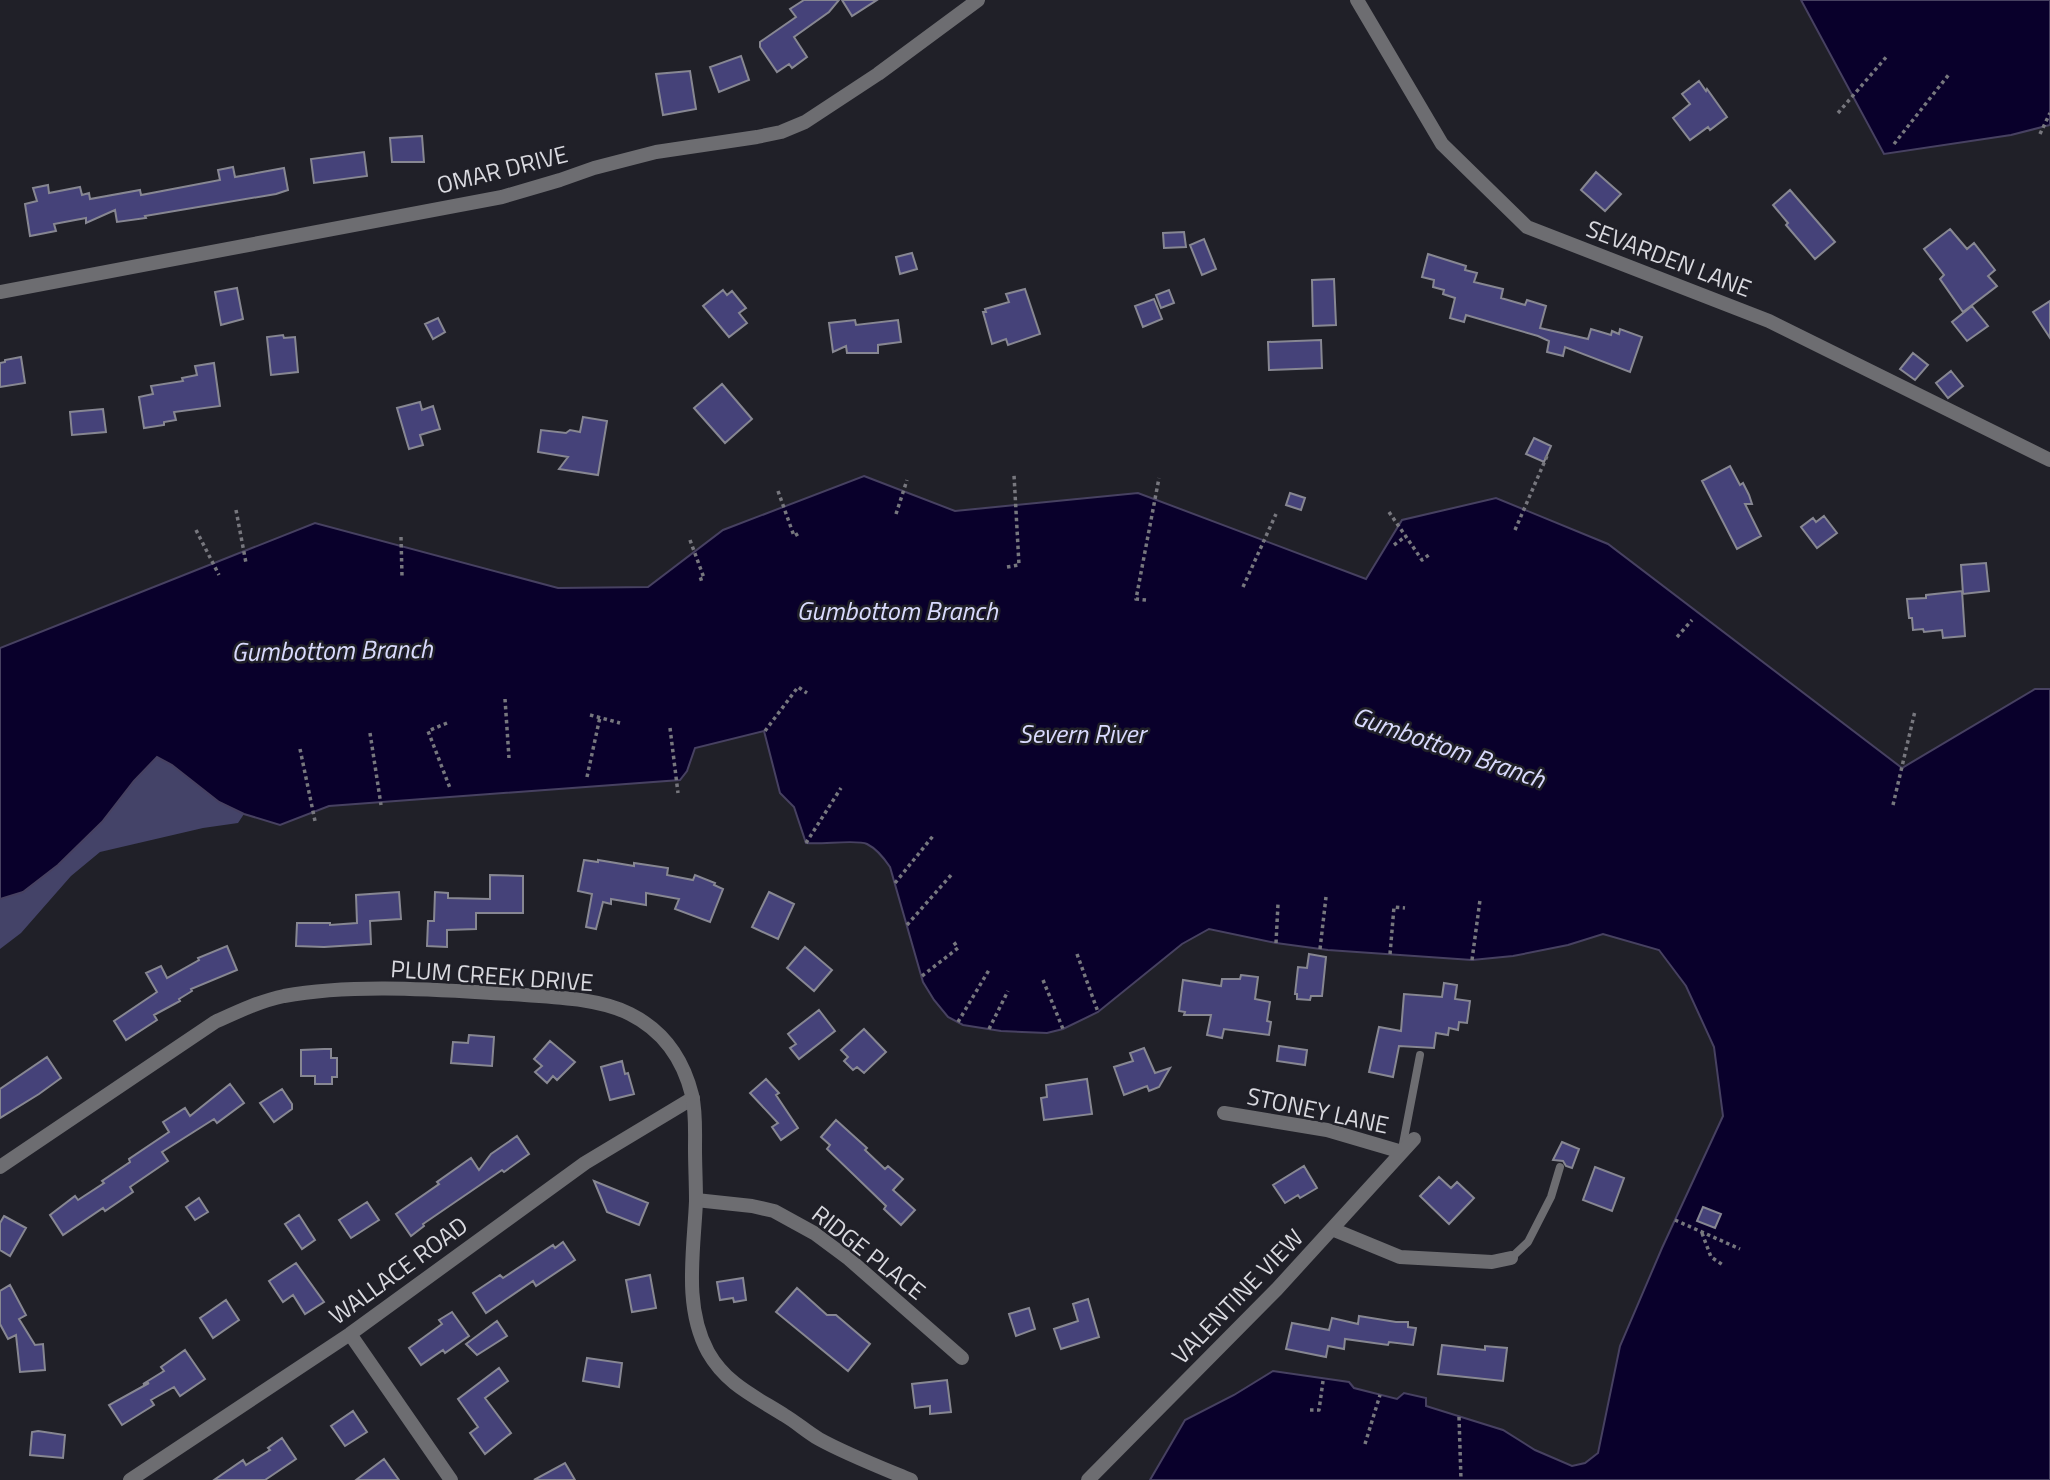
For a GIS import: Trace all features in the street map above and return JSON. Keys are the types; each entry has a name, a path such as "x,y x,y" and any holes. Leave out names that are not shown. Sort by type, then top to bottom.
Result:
{"street":[{"name":"OMAR DRIVE","path":"0,292 502,197 656,152 781,132 805,122 868,81 978,0"},
{"name":"SEVARDEN LANE","path":"1357,0 1442,144 1527,227 1769,321 2050,460"},
{"name":"PLUM CREEK DRIVE","path":"0,1167 215,1022 281,997 329,990 502,994 584,1001 616,1007 648,1024 663,1037 680,1060 693,1098 696,1200 694,1310 699,1331 709,1353 746,1393 820,1439 911,1480"},
{"name":"WALLACE ROAD","path":"130,1480 350,1334 585,1163 693,1098"},
{"name":"STONEY LANE","path":"1224,1113 1327,1130 1402,1152"},
{"name":"VALENTINE VIEW","path":"1088,1480 1277,1290 1414,1139"},
{"name":"RIDGE PLACE","path":"696,1200 774,1211 814,1233 849,1259 962,1358"},
{"path":"1332,1229 1400,1257 1492,1262 1511,1258"},
{"path":"350,1334 451,1480"}],"lane":[{"path":"1402,1152 1420,1055"},
{"path":"1511,1258 1528,1242 1551,1197 1560,1167"}],"path":[{"path":"1838,113 1888,55"},
{"path":"1894,144 1950,73"},
{"path":"2040,134 2050,113"},
{"path":"1515,530 1547,456"},
{"path":"1007,567 1019,565 1014,475"},
{"path":"1146,600 1136,599 1159,478"},
{"path":"896,514 907,480"},
{"path":"778,491 794,536 802,532"},
{"path":"236,510 246,563"},
{"path":"1389,512 1422,560 1430,554"},
{"path":"1243,587 1276,514"},
{"path":"196,530 219,575"},
{"path":"1394,545 1406,536"},
{"path":"401,537 402,576"},
{"path":"690,540 704,578 698,580"},
{"path":"1677,637 1692,620"},
{"path":"765,731 798,687 807,694"},
{"path":"505,699 509,758"},
{"path":"1893,805 1915,711"},
{"path":"590,715 620,723"},
{"path":"587,776 600,718"},
{"path":"447,723 428,731 450,788"},
{"path":"670,728 678,793"},
{"path":"370,733 380,805"},
{"path":"300,749 315,821"},
{"path":"806,843 841,788"},
{"path":"895,883 933,836"},
{"path":"907,925 952,874"},
{"path":"1320,949 1326,897"},
{"path":"1472,960 1480,900"},
{"path":"1276,943 1278,904"},
{"path":"1390,954 1394,907 1405,908"},
{"path":"922,976 958,948 954,941"},
{"path":"1077,954 1098,1012"},
{"path":"958,1022 989,970"},
{"path":"1044,981 1063,1029"},
{"path":"989,1029 1008,991"},
{"path":"1675,1220 1740,1249"},
{"path":"1701,1232 1711,1257 1723,1265"},
{"path":"1310,1410 1319,1410 1323,1381"},
{"path":"1366,1444 1380,1395"},
{"path":"1459,1417 1461,1480"}],"shaded area":[{"path":"157,757 172,765 219,802 244,814 238,823 203,828 100,852 71,876 21,933 0,949 0,899 23,892 58,865 102,822"}],"water":[{"path":"1801,0 2050,0 2050,125 2011,135 1884,154"},
{"name":"Severn River","path":"864,476 955,511 1138,493 1366,579 1402,520 1496,498 1608,544 1902,768 2035,689 2050,689 2050,1480 1150,1480 1185,1420 1273,1371 1349,1382 1354,1388 1397,1399 1404,1393 1426,1398 1426,1406 1503,1430 1535,1450 1572,1466 1585,1463 1598,1453 1620,1346 1723,1116 1714,1047 1686,986 1659,950 1603,934 1568,945 1513,956 1472,960 1328,950 1276,943 1209,929 1182,944 1098,1012 1063,1029 1047,1033 1001,1031 963,1025 948,1017 923,982 890,867 877,851 867,844 806,843 794,807 780,793 764,731 695,748 687,771 680,780 329,806 280,825 244,814 219,802 172,765 157,757 102,822 58,865 23,892 0,899 0,648 315,523 558,588 648,587 723,530"}],"building":[{"path":"804,0 839,0 829,12 794,37 807,57 792,68 789,64 777,72 760,47 760,42 796,17 790,9"},
{"path":"842,0 877,0 852,16"},
{"path":"741,56 749,80 719,92 710,67"},
{"path":"690,71 696,109 663,115 656,74"},
{"path":"1699,81 1727,117 1690,140 1673,118 1690,104 1682,94"},
{"path":"422,136 424,162 392,162 390,138"},
{"path":"364,152 367,176 314,183 311,159"},
{"path":"233,167 235,177 284,168 288,190 117,222 115,210 86,223 86,218 54,224 56,231 30,236 25,204 37,201 33,188 48,185 49,193 80,187 82,195 89,193 90,199 140,190 141,195 220,180 218,170"},
{"path":"1596,172 1621,194 1605,211 1581,190"},
{"path":"1790,190 1835,242 1815,259 1773,205"},
{"path":"1950,229 1967,249 1974,243 1995,270 1988,276 1997,286 1963,312 1940,279 1944,275 1924,249"},
{"path":"1184,232 1186,247 1164,248 1163,233"},
{"path":"1204,239 1216,269 1202,275 1190,245"},
{"path":"912,253 917,269 900,274 896,257"},
{"path":"1428,254 1466,266 1465,270 1477,273 1474,282 1503,289 1501,298 1525,305 1527,300 1546,306 1540,328 1588,339 1591,329 1611,335 1612,331 1619,334 1620,329 1642,337 1630,372 1565,347 1563,356 1547,352 1549,341 1538,336 1466,315 1464,322 1450,318 1455,298 1443,294 1444,290 1433,287 1434,280 1422,277"},
{"path":"1334,279 1336,325 1313,326 1312,280"},
{"path":"237,288 243,319 221,325 215,292"},
{"path":"1025,289 1040,334 1008,345 1006,339 992,344 983,312 1009,302 1006,294"},
{"path":"723,290 727,295 732,291 746,308 739,313 747,323 729,337 703,306"},
{"path":"1169,290 1174,303 1161,308 1156,295"},
{"path":"1154,299 1162,319 1143,327 1135,306"},
{"path":"2050,301 2050,338 2033,312"},
{"path":"1972,306 1988,326 1967,341 1952,322"},
{"path":"438,318 445,332 433,339 425,324"},
{"path":"855,320 856,325 898,320 901,342 878,345 878,353 847,353 846,346 833,352 829,323"},
{"path":"283,335 284,338 295,337 298,372 271,375 267,337"},
{"path":"1321,340 1322,368 1269,370 1268,342"},
{"path":"1913,353 1928,365 1915,380 1900,369"},
{"path":"21,357 25,383 0,387 0,363"},
{"path":"214,363 220,406 174,412 176,420 144,428 139,397 153,394 151,386 183,381 182,378 197,375 195,366"},
{"path":"1951,371 1963,386 1948,398 1936,383"},
{"path":"722,384 752,419 725,443 694,408"},
{"path":"420,402 422,410 433,406 440,429 420,435 423,445 409,449 397,408"},
{"path":"103,409 106,432 72,435 70,412"},
{"path":"583,417 607,421 598,475 559,469 568,457 538,452 541,430 580,432"},
{"path":"1534,438 1551,446 1544,462 1526,454"},
{"path":"1730,466 1749,495 1752,504 1745,504 1761,536 1737,549 1702,481"},
{"path":"1290,493 1305,498 1301,510 1286,505"},
{"path":"1824,516 1837,533 1817,548 1801,527 1813,518 1816,522"},
{"path":"1986,563 1989,591 1963,594 1961,565"},
{"path":"1962,591 1965,636 1943,638 1942,630 1913,630 1907,599"},
{"path":"584,860 668,868 667,875 693,880 695,875 723,889 710,922 675,909 679,899 646,893 646,905 611,899 611,904 603,902 596,929 586,927 592,894 578,891"},
{"path":"490,875 523,876 523,913 476,913 476,929 447,930 447,947 427,946 428,921 434,921 435,892 448,893 448,898 490,899"},
{"path":"399,892 401,919 370,921 371,944 296,946 297,923 357,923 356,895"},
{"path":"769,892 794,904 778,939 752,927"},
{"path":"227,946 237,970 191,989 180,1001 154,1015 157,1020 126,1040 114,1021 157,992 146,973 161,966 167,978 199,960 198,958"},
{"path":"805,947 832,970 814,991 787,968"},
{"path":"1309,954 1326,957 1322,996 1311,996 1310,1000 1297,999 1295,994 1298,967 1307,968"},
{"path":"1241,975 1258,977 1255,999 1270,1002 1267,1021 1271,1022 1269,1035 1224,1029 1222,1038 1207,1035 1211,1015 1184,1015 1185,1012 1179,1011 1183,980 1221,986 1222,979 1240,979"},
{"path":"1444,983 1457,985 1455,999 1470,1001 1467,1023 1459,1022 1458,1030 1449,1028 1448,1035 1436,1033 1434,1048 1399,1046 1393,1077 1369,1072 1379,1027 1401,1031 1404,994 1442,997"},
{"path":"819,1010 835,1031 799,1059 790,1048 796,1044 788,1034"},
{"path":"864,1029 886,1052 864,1073 857,1067 853,1070 844,1061 848,1057 841,1050"},
{"path":"469,1035 494,1037 492,1066 451,1063 453,1042 468,1043"},
{"path":"550,1041 575,1062 557,1080 553,1076 547,1083 535,1072 542,1066 534,1059"},
{"path":"1279,1046 1307,1050 1305,1065 1277,1061"},
{"path":"1144,1048 1155,1073 1170,1068 1159,1087 1149,1091 1147,1086 1124,1095 1114,1067 1133,1061 1130,1053"},
{"path":"331,1049 331,1058 337,1058 337,1077 332,1077 332,1084 315,1084 315,1076 301,1076 301,1050"},
{"path":"47,1057 61,1078 0,1118 0,1089"},
{"path":"622,1061 634,1094 610,1100 601,1067"},
{"path":"766,1079 779,1093 776,1095 798,1128 781,1140 772,1127 778,1123 750,1093"},
{"path":"1087,1079 1092,1114 1044,1120 1041,1098 1047,1097 1046,1085"},
{"path":"230,1084 244,1103 217,1123 214,1119 162,1152 168,1161 130,1187 133,1192 63,1235 50,1215 75,1196 78,1200 104,1183 102,1181 130,1162 129,1159 169,1132 163,1122 185,1108 190,1116"},
{"path":"282,1089 292,1104 292,1109 274,1122 260,1103"},
{"path":"836,1120 867,1148 865,1150 885,1169 888,1166 903,1179 893,1190 915,1210 901,1225 884,1209 886,1206 827,1149 830,1145 821,1137"},
{"path":"517,1136 529,1154 423,1224 424,1226 411,1236 396,1214 471,1158 479,1170 491,1154"},
{"path":"1562,1142 1579,1149 1572,1168 1566,1166 1563,1161 1553,1160"},
{"path":"1304,1166 1317,1188 1285,1203 1273,1185"},
{"path":"1595,1167 1624,1178 1612,1211 1583,1200"},
{"path":"1439,1177 1451,1188 1457,1182 1474,1198 1449,1224 1420,1196"},
{"path":"594,1181 648,1203 639,1225 607,1212"},
{"path":"199,1198 208,1212 195,1220 186,1207"},
{"path":"367,1202 379,1220 351,1238 339,1220"},
{"path":"1703,1207 1721,1214 1715,1228 1697,1221"},
{"path":"299,1215 315,1240 302,1249 285,1224"},
{"path":"4,1216 26,1228 10,1256 0,1250 0,1223"},
{"path":"563,1242 575,1260 536,1286 533,1281 486,1313 473,1293 500,1275 503,1278 553,1245 555,1248"},
{"path":"296,1263 324,1302 305,1314 293,1295 283,1302 269,1281"},
{"path":"650,1275 656,1308 632,1312 626,1280"},
{"path":"743,1278 746,1300 720,1300 717,1282"},
{"path":"10,1285 26,1315 19,1319 35,1345 43,1344 45,1370 20,1372 16,1335 8,1339 0,1324 0,1291"},
{"path":"797,1288 827,1315 836,1315 870,1344 848,1371 776,1312"},
{"path":"1088,1299 1099,1337 1061,1349 1054,1329 1078,1321 1073,1304"},
{"path":"226,1300 239,1320 213,1338 200,1318"},
{"path":"1029,1308 1035,1329 1016,1336 1009,1314"},
{"path":"452,1312 469,1336 445,1353 443,1350 421,1365 409,1348 442,1324 439,1320"},
{"path":"1359,1316 1408,1322 1408,1327 1416,1328 1413,1345 1389,1342 1388,1345 1345,1339 1344,1349 1328,1346 1326,1357 1286,1349 1292,1323 1329,1330 1332,1318 1358,1324"},
{"path":"497,1321 507,1336 477,1355 466,1344"},
{"path":"1442,1345 1485,1350 1485,1346 1507,1348 1503,1381 1438,1374"},
{"path":"185,1350 205,1379 180,1396 174,1387 151,1400 154,1405 122,1425 109,1405 149,1383 143,1384 164,1371 161,1367"},
{"path":"587,1358 622,1363 619,1387 583,1381"},
{"path":"499,1368 508,1381 485,1398 511,1433 485,1454 470,1433 478,1427 458,1399"},
{"path":"947,1380 951,1412 930,1414 930,1406 915,1408 912,1384"},
{"path":"353,1411 367,1432 345,1446 331,1426"},
{"path":"32,1432 65,1435 63,1458 30,1455"},
{"path":"282,1438 296,1459 265,1480 214,1480 243,1460 246,1465 270,1450 268,1448"},
{"path":"384,1459 399,1480 356,1480"},
{"path":"565,1463 575,1480 534,1480"}],"water label":[{"name":"Gumbottom Branch","path":"897,610"},
{"name":"Gumbottom Branch","path":"332,650"},
{"name":"Gumbottom Branch","path":"1449,747"}]}
